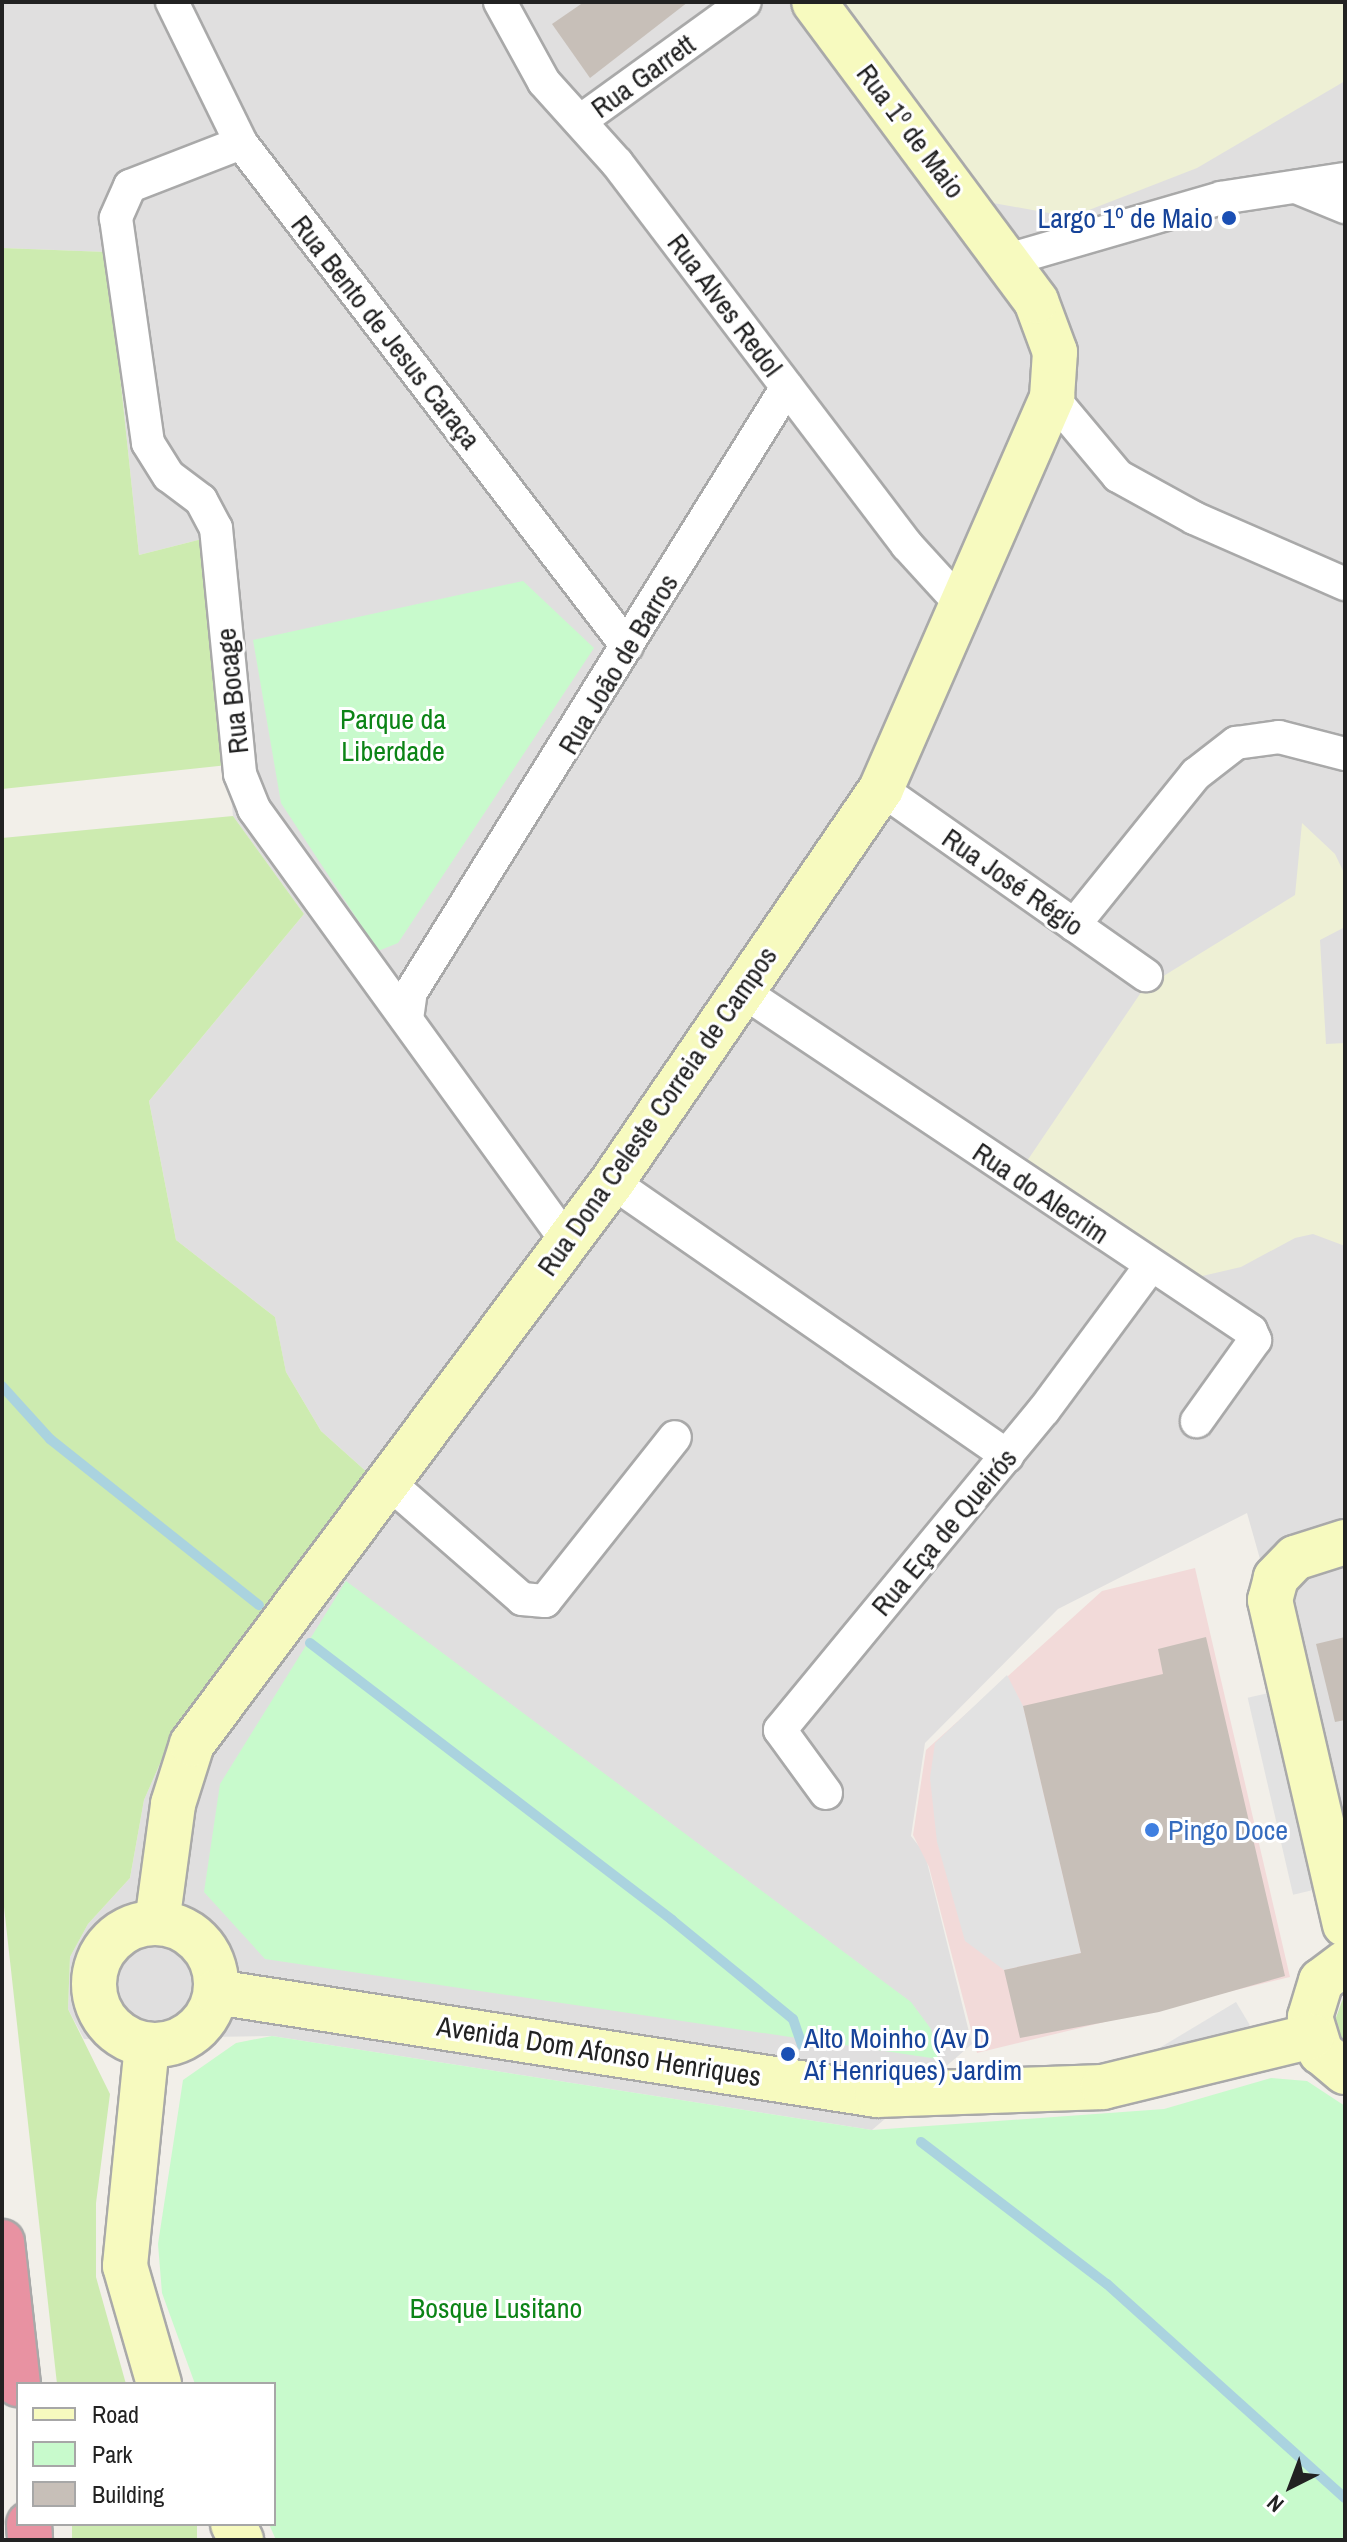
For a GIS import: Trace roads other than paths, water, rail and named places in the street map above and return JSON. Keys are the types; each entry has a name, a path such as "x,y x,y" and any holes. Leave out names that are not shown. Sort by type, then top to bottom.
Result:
{"highway":[{"path":"2,2242 18,2382"}],"street":[{"name":"Rua Bento de Jesus Caraça","path":"172,2 241,143 627,646"},
{"name":"Rua Alves Redol","path":"500,2 544,82 580,121 959,602"},
{"name":"Rua Garrett","path":"580,121 745,2"},
{"name":"Rua 1º de Maio","path":"814,2 1008,260"},
{"name":"Rua Bocage","path":"241,143 130,186 116,218 148,443 169,476 201,500 216,528 240,774 254,809 568,1243"},
{"path":"1008,260 1290,185 1345,179"},
{"path":"1290,185 1345,207"},
{"name":"Rua Dona Celeste Correia de Campos","path":"157,1923 173,1804 192,1744 568,1243 881,789 959,602 1052,397 1055,352 1036,301 1008,260"},
{"name":"Rua João de Barros","path":"407,1019 411,992 787,387"},
{"path":"1052,397 1118,476 1345,584"},
{"path":"1074,925 1196,774 1236,743 1279,737 1345,754"},
{"name":"Rua José Régio","path":"881,789 1146,975"},
{"name":"Rua João de Barros","path":"361,955 386,969 406,966 446,940"},
{"name":"Rua do Alecrim","path":"742,991 1255,1340 1197,1421"},
{"path":"612,1182 1007,1456"},
{"name":"Rua Eça de Queirós","path":"826,1793 780,1730 1007,1456 1150,1267"},
{"path":"388,1482 522,1599 545,1601 675,1437"},
{"path":"1345,1542 1295,1558 1270,1590 1336,1832 1345,1924"},
{"path":"157,1923 195,1938 208,1953 216,1992 211,2011 185,2038 147,2045 111,2027 94,1990 104,1950 118,1935 157,1923"},
{"path":"1345,1963 1313,1998 1312,2036 1345,2072"},
{"name":"Avenida Dom Afonso Henriques","path":"216,1992 877,2095 1103,2087 1312,2036"},
{"path":"147,2045 125,2266 158,2382"}],"waterway":[{"path":"2,1386 50,1439 259,1605"},
{"path":"310,1643 672,1920 793,2019 802,2045"},
{"path":"921,2142 1107,2284 1345,2498"}],"place":[{"name":"Largo 1º de Maio","path":"1229,218"},
{"name":"Pingo Doce","path":"1152,1830"},
{"name":"Alto Moinho (Av D Af Henriques) Jardim","path":"788,2054"}],"park label":[{"name":"Parque da Liberdade","path":"393,735"},
{"name":"Bosque Lusitano","path":"496,2308"}]}
